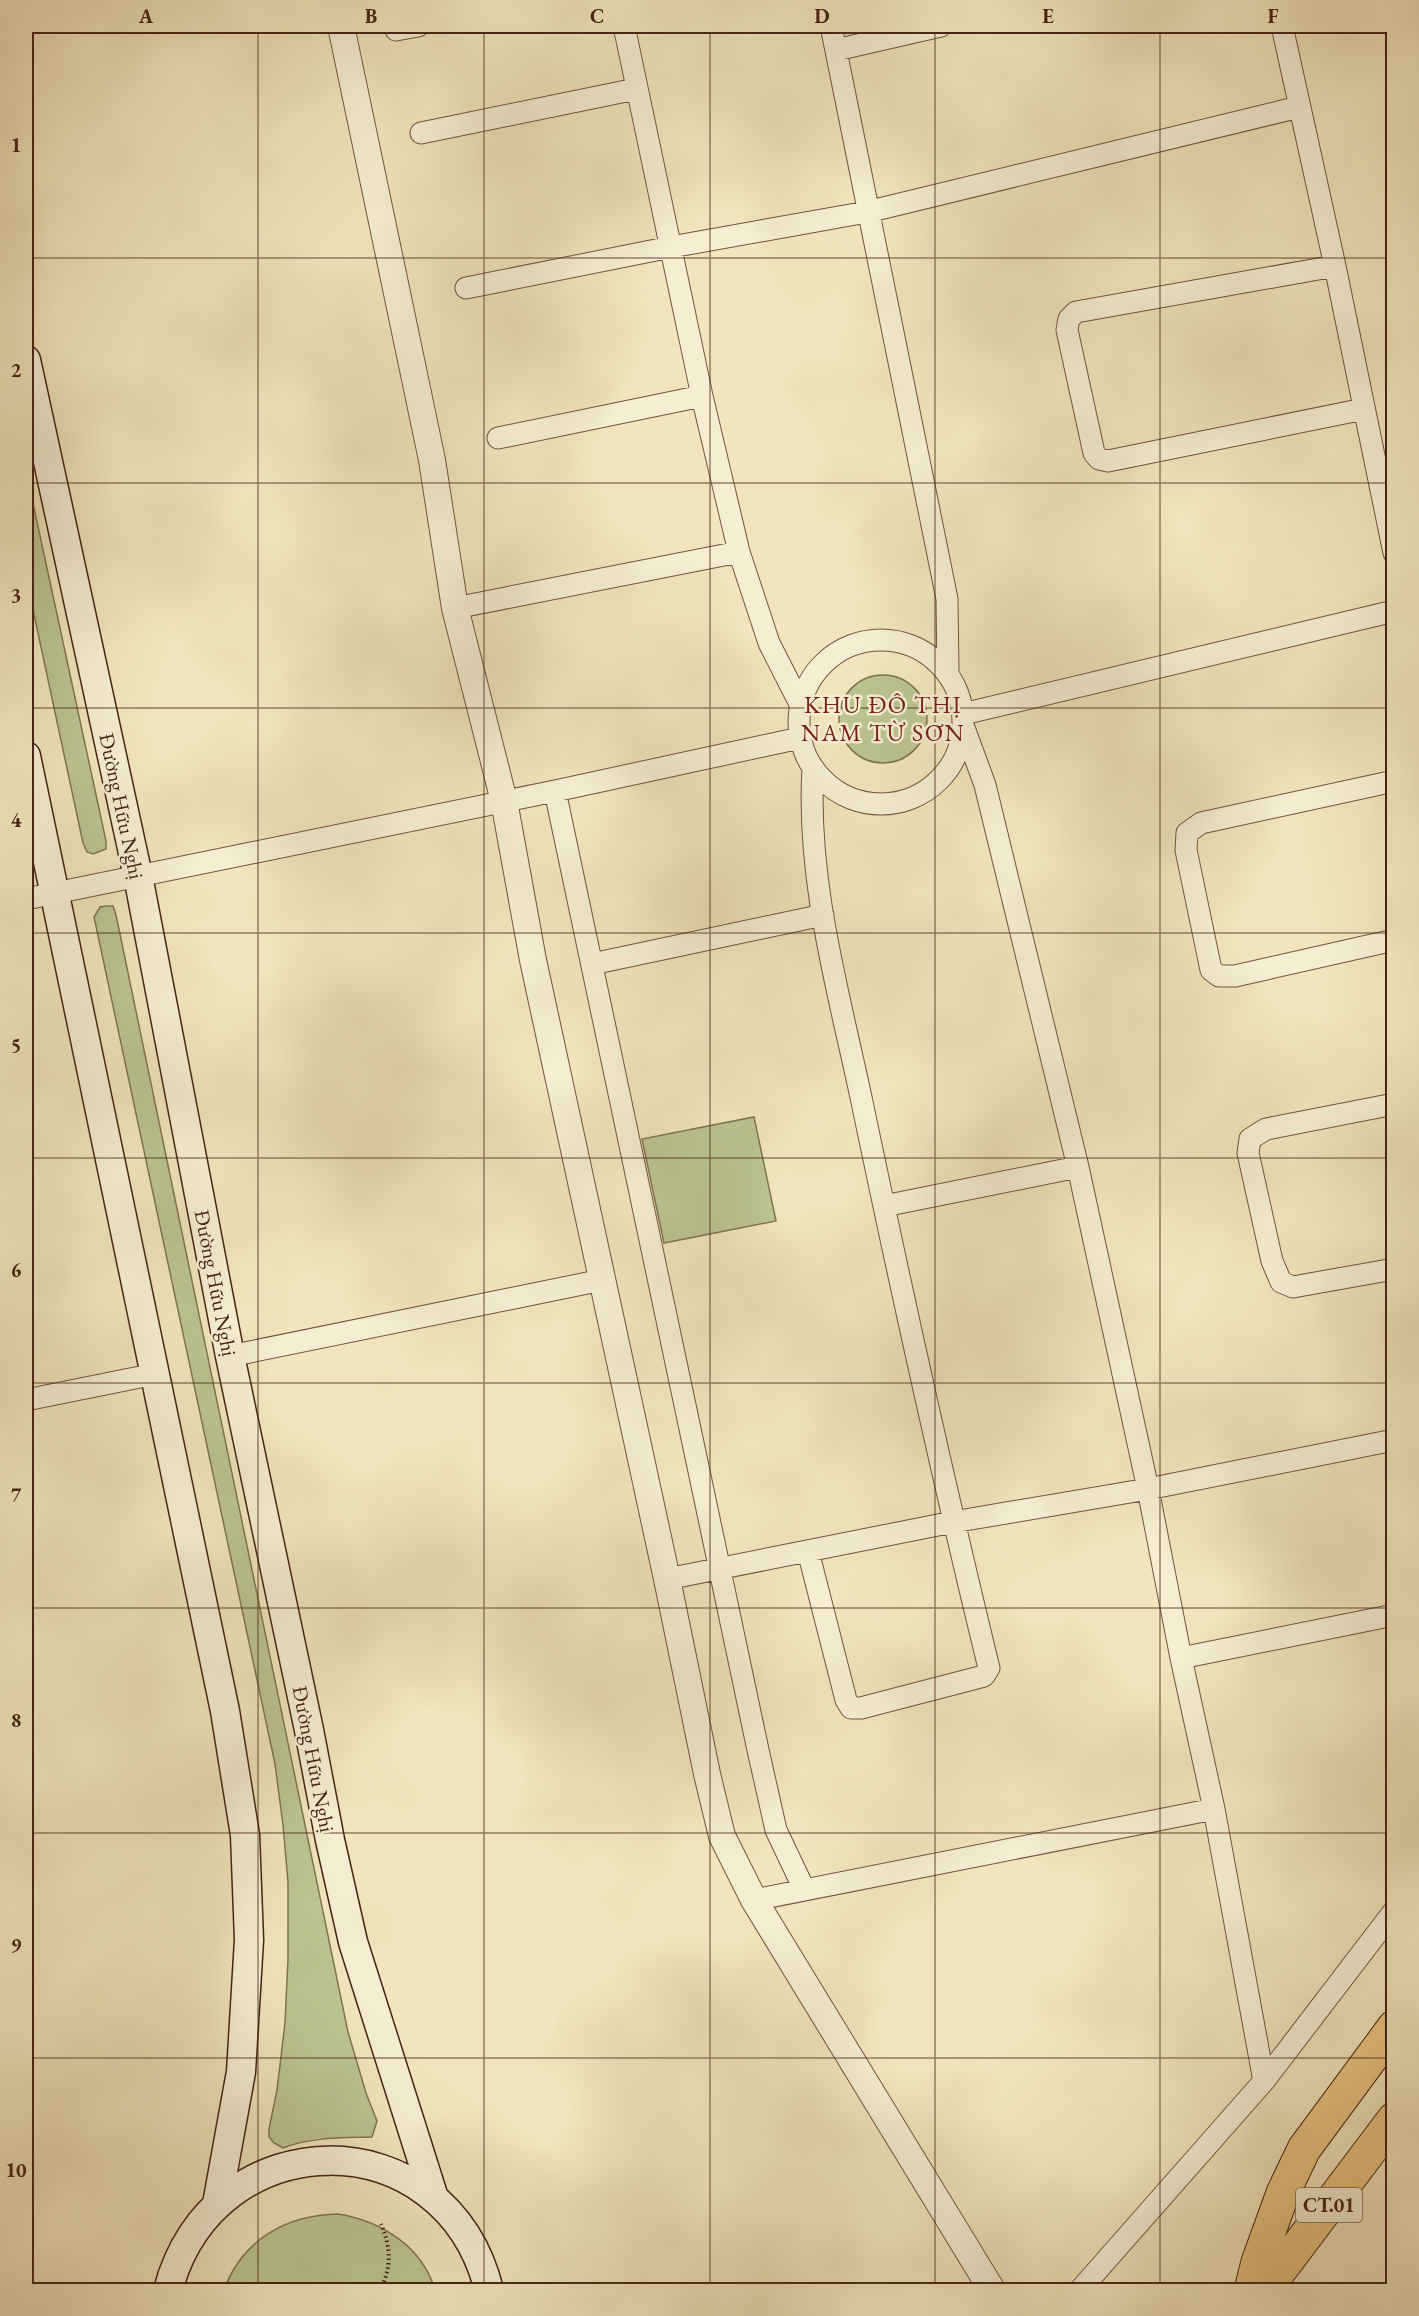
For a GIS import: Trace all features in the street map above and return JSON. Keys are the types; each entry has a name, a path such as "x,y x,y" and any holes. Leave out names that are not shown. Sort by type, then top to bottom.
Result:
{"highway":[{"name":"CT.01","path":"1251,2290 1258,2262 1280,2202 1304,2149 1394,2027"},
{"name":"CT.01","path":"1265,2290 1394,2119"}],"main road":[{"name":"Đường Hữu Nghị","path":"26,360 138,876 230,1356 330,1840 353,1942 434,2198"},
{"path":"26,756 225,1711 245,1836 249,1940 246,2018 237,2096 217,2204"},
{"path":"168,2290 190,2236 217,2204 233,2191 256,2177 281,2167 335,2160 362,2163 387,2171 434,2198 454,2218 470,2242 479,2258 489,2290"}],"street":[{"path":"341,26 432,459 455,608 504,801 533,960 722,1836 754,1900 992,2290"},
{"path":"396,30 418,26"},
{"path":"624,26 702,396 739,552 769,644 800,704"},
{"path":"831,26 947,599 948,674"},
{"path":"836,50 941,26"},
{"path":"1282,26 1335,266 1394,553"},
{"path":"421,133 636,88"},
{"path":"466,288 670,247 867,212 1299,107"},
{"path":"1335,266 1076,312 1068,319 1067,330 1094,453 1099,459 1108,461 1364,410"},
{"path":"498,438 702,396"},
{"path":"455,608 739,552"},
{"path":"963,720 1394,611"},
{"path":"963,720 961,743 948,770 931,787 906,800 877,804 849,798 825,782 813,768 800,738 798,723 800,704 811,677 831,656 857,643 886,639 901,642 927,653 948,674 958,693 963,720 985,785 1078,1167 1214,1809 1264,2081"},
{"path":"26,899 555,791 800,738"},
{"path":"808,1551 846,1700 851,1708 861,1708 984,1676 989,1668 953,1522 823,915 814,844 811,793 813,768"},
{"path":"1394,781 1201,823 1187,833 1186,850 1211,970 1219,976 1235,976 1394,940"},
{"path":"555,791 776,1830 804,1889"},
{"path":"592,964 823,915"},
{"path":"1394,1104 1266,1129 1250,1139 1248,1153 1272,1261 1281,1282 1293,1287 1394,1269"},
{"path":"884,1206 1078,1167"},
{"path":"230,1356 602,1280"},
{"path":"26,1400 155,1374"},
{"path":"667,1579 953,1522 1148,1489 1394,1440"},
{"path":"1181,1658 1394,1614"},
{"path":"754,1900 1214,1809"},
{"path":"1080,2290 1264,2081 1394,1911"}],"path":[{"path":"380,2290 389,2266 389,2246 381,2224"}],"green space":[{"path":"26,471 106,841 106,849 93,854 87,852 83,843 26,577"},
{"path":"883,675 900,679 914,688 923,702 927,719 923,736 914,750 900,759 883,763 866,759 852,750 843,736 839,719 843,702 852,688 866,679"},
{"path":"113,906 116,915 348,2032 377,2121 372,2137 316,2140 283,2148 269,2137 285,2023 288,1959 288,1882 275,1764 94,917 100,907"},
{"path":"754,1117 776,1221 664,1243 642,1139"},
{"path":"338,2214 369,2223 398,2238 420,2261 429,2274 435,2290 224,2290 242,2257 268,2234 301,2219"}],"district":[{"name":"KHU ĐÔ THỊ NAM TỪ SƠN","path":"883,718"}]}
